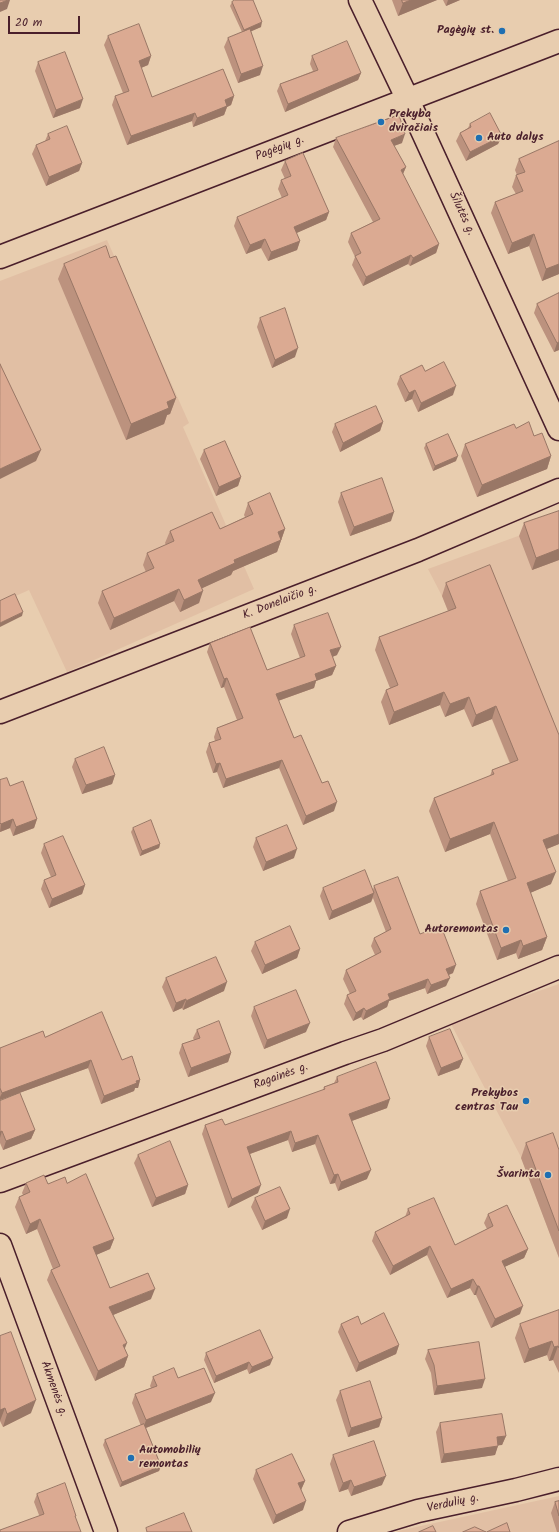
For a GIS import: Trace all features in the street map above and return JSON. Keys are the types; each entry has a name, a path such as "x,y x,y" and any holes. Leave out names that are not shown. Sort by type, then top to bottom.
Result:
{"street":[{"name":"Šilutės g.","path":"360,0 408,100 559,429"},
{"name":"Pagėgių g.","path":"0,257 559,41"},
{"name":"K. Donelaičio g.","path":"0,712 418,550 559,490"},
{"name":"Ragainės g.","path":"0,1181 383,1040 559,967"},
{"name":"Akmenės g.","path":"0,1245 106,1532"},
{"name":"Verdulių g.","path":"349,1532 418,1511 516,1490 559,1479"}],"shaded area":[{"path":"107,240 189,423 183,427 254,589 67,672 29,590 0,603 0,281"},
{"path":"559,521 559,819 519,787 442,596 428,569"},
{"path":"559,984 559,1258 521,1157 450,1022"},
{"path":"559,1496 559,1532 397,1532 398,1531"}],"building":[{"path":"0,0 8,0 0,3"},
{"path":"235,0 253,0 262,22 244,30 232,2"},
{"path":"402,0 411,0 403,3"},
{"path":"139,24 151,56 139,61 152,97 223,69 234,96 225,100 227,106 197,118 195,113 131,136 115,96 129,91 108,36"},
{"path":"250,29 263,66 241,74 228,38"},
{"path":"347,41 361,73 288,104 280,84 318,70 312,56"},
{"path":"65,52 83,99 56,110 38,62"},
{"name":"Auto dalys","path":"490,113 502,136 470,152 460,133 471,127 470,124"},
{"path":"399,115 405,134 391,140 406,167 401,170 439,244 413,258 411,255 366,277 355,256 361,253 351,233 380,219 336,138"},
{"path":"67,126 82,163 49,177 36,145 50,139 48,134"},
{"path":"559,141 559,264 546,269 534,234 512,243 495,202 523,191 516,175 525,172 519,159"},
{"path":"303,153 329,212 294,227 300,241 271,252 265,239 250,245 237,217 288,195 281,180 291,176 285,161"},
{"path":"106,246 110,258 116,256 176,398 167,402 169,408 131,424 64,264"},
{"path":"559,293 559,342 557,343 537,304"},
{"path":"285,308 298,348 275,360 260,318"},
{"path":"444,362 456,386 421,403 415,390 409,393 400,376 422,365 425,371"},
{"path":"0,364 41,450 0,469"},
{"path":"376,406 383,422 343,443 335,424"},
{"path":"529,422 534,436 542,433 551,456 482,485 465,444 514,424 516,428"},
{"path":"448,434 458,456 435,466 426,444"},
{"path":"225,441 241,477 219,487 204,450"},
{"path":"382,478 394,512 354,527 341,493"},
{"path":"270,493 285,529 278,532 281,540 234,560 235,563 198,580 203,591 184,600 179,589 114,618 102,591 154,568 147,553 174,541 170,531 212,512 220,529 253,514 248,503"},
{"path":"559,511 559,549 536,558 524,523"},
{"path":"490,565 559,735 559,834 543,840 556,872 527,883 547,937 523,946 521,940 501,948 480,891 516,878 494,822 450,839 434,798 494,774 492,770 518,760 496,706 476,715 469,697 450,704 444,692 394,712 386,690 398,685 379,637 456,608 446,583"},
{"path":"15,594 23,612 0,623 0,601"},
{"path":"328,613 341,647 330,650 336,666 315,674 317,680 276,694 294,738 301,735 322,783 328,781 337,802 306,816 282,760 226,779 220,763 216,764 209,743 221,739 217,728 243,718 227,678 224,679 210,643 250,627 267,670 305,656 294,625"},
{"path":"104,747 115,775 86,785 75,759"},
{"path":"7,778 10,786 23,781 37,819 16,827 13,819 1,824 0,823 0,780"},
{"path":"151,820 160,844 142,851 133,828"},
{"path":"287,825 297,849 266,862 256,838"},
{"path":"63,836 85,885 52,899 44,880 56,875 44,844"},
{"path":"365,870 374,893 332,911 323,888"},
{"path":"398,877 420,934 441,926 456,965 446,969 450,978 431,985 428,979 388,994 390,999 366,1011 364,1008 356,1013 347,995 356,991 346,970 381,952 374,938 391,929 374,886"},
{"path":"290,926 300,949 265,965 255,942"},
{"path":"216,957 227,982 186,1001 186,999 176,1003 166,978"},
{"path":"296,990 310,1023 267,1040 254,1007"},
{"path":"102,1012 122,1060 132,1056 140,1080 136,1081 137,1083 104,1096 91,1060 2,1093 0,1088 0,1048 43,1031 45,1037"},
{"path":"219,1021 231,1053 191,1068 182,1044 200,1038 197,1030"},
{"path":"450,1029 463,1059 441,1068 429,1037"},
{"path":"376,1062 390,1099 349,1114 371,1170 341,1182 338,1174 334,1175 318,1135 295,1143 291,1131 247,1147 261,1185 232,1199 205,1125 222,1119 225,1125 325,1089 324,1087 338,1082 337,1077"},
{"path":"20,1093 35,1130 6,1141 2,1131 0,1132 0,1101"},
{"path":"553,1133 559,1150 559,1231 526,1143"},
{"path":"170,1141 188,1185 156,1198 138,1155"},
{"path":"86,1174 114,1239 93,1247 110,1288 148,1273 155,1289 109,1307 127,1343 123,1345 128,1356 98,1371 51,1270 60,1266 40,1219 30,1224 19,1197 30,1192 26,1183 44,1175 48,1184 65,1177 67,1183"},
{"path":"280,1187 290,1209 265,1221 255,1198"},
{"path":"434,1198 455,1245 493,1226 488,1214 507,1205 528,1249 502,1261 523,1306 495,1319 479,1286 477,1286 473,1279 451,1289 430,1246 393,1266 375,1232 410,1214 408,1209"},
{"path":"559,1310 559,1348 558,1346 554,1347 552,1341 529,1349 520,1324"},
{"path":"384,1313 399,1345 359,1363 341,1324 358,1316 361,1324"},
{"path":"260,1330 273,1358 252,1367 249,1362 216,1376 206,1353"},
{"path":"11,1332 36,1400 7,1414 5,1408 0,1410 0,1336"},
{"path":"479,1342 485,1379 437,1386 434,1365 428,1350"},
{"path":"174,1368 178,1378 204,1368 215,1393 146,1420 135,1394 157,1386 153,1377"},
{"path":"370,1381 382,1418 351,1428 340,1391"},
{"path":"502,1414 506,1436 497,1437 498,1446 444,1454 440,1423"},
{"name":"Automobilių remontas","path":"144,1424 161,1466 122,1482 105,1440"},
{"path":"374,1441 386,1476 354,1487 351,1480 343,1483 333,1455"},
{"path":"292,1454 305,1481 298,1483 306,1501 276,1515 256,1470"},
{"path":"65,1483 81,1532 0,1532 0,1530 44,1514 37,1494"},
{"path":"559,1501 559,1516 555,1502"},
{"path":"184,1513 192,1532 147,1532 146,1528"},
{"path":"507,1523 510,1532 487,1532"},
{"path":"433,1526 436,1532 419,1532"},
{"path":"475,1527 486,1532 463,1532"}],"place":[{"name":"Pagėgių st.","path":"502,31"},
{"name":"Prekyba dviračiais","path":"381,122"},
{"name":"Auto dalys","path":"479,138"},
{"name":"Autoremontas","path":"506,930"},
{"name":"Prekybos centras Tau","path":"526,1101"},
{"name":"Švarinta","path":"548,1175"},
{"name":"Automobilių remontas","path":"131,1458"}]}
